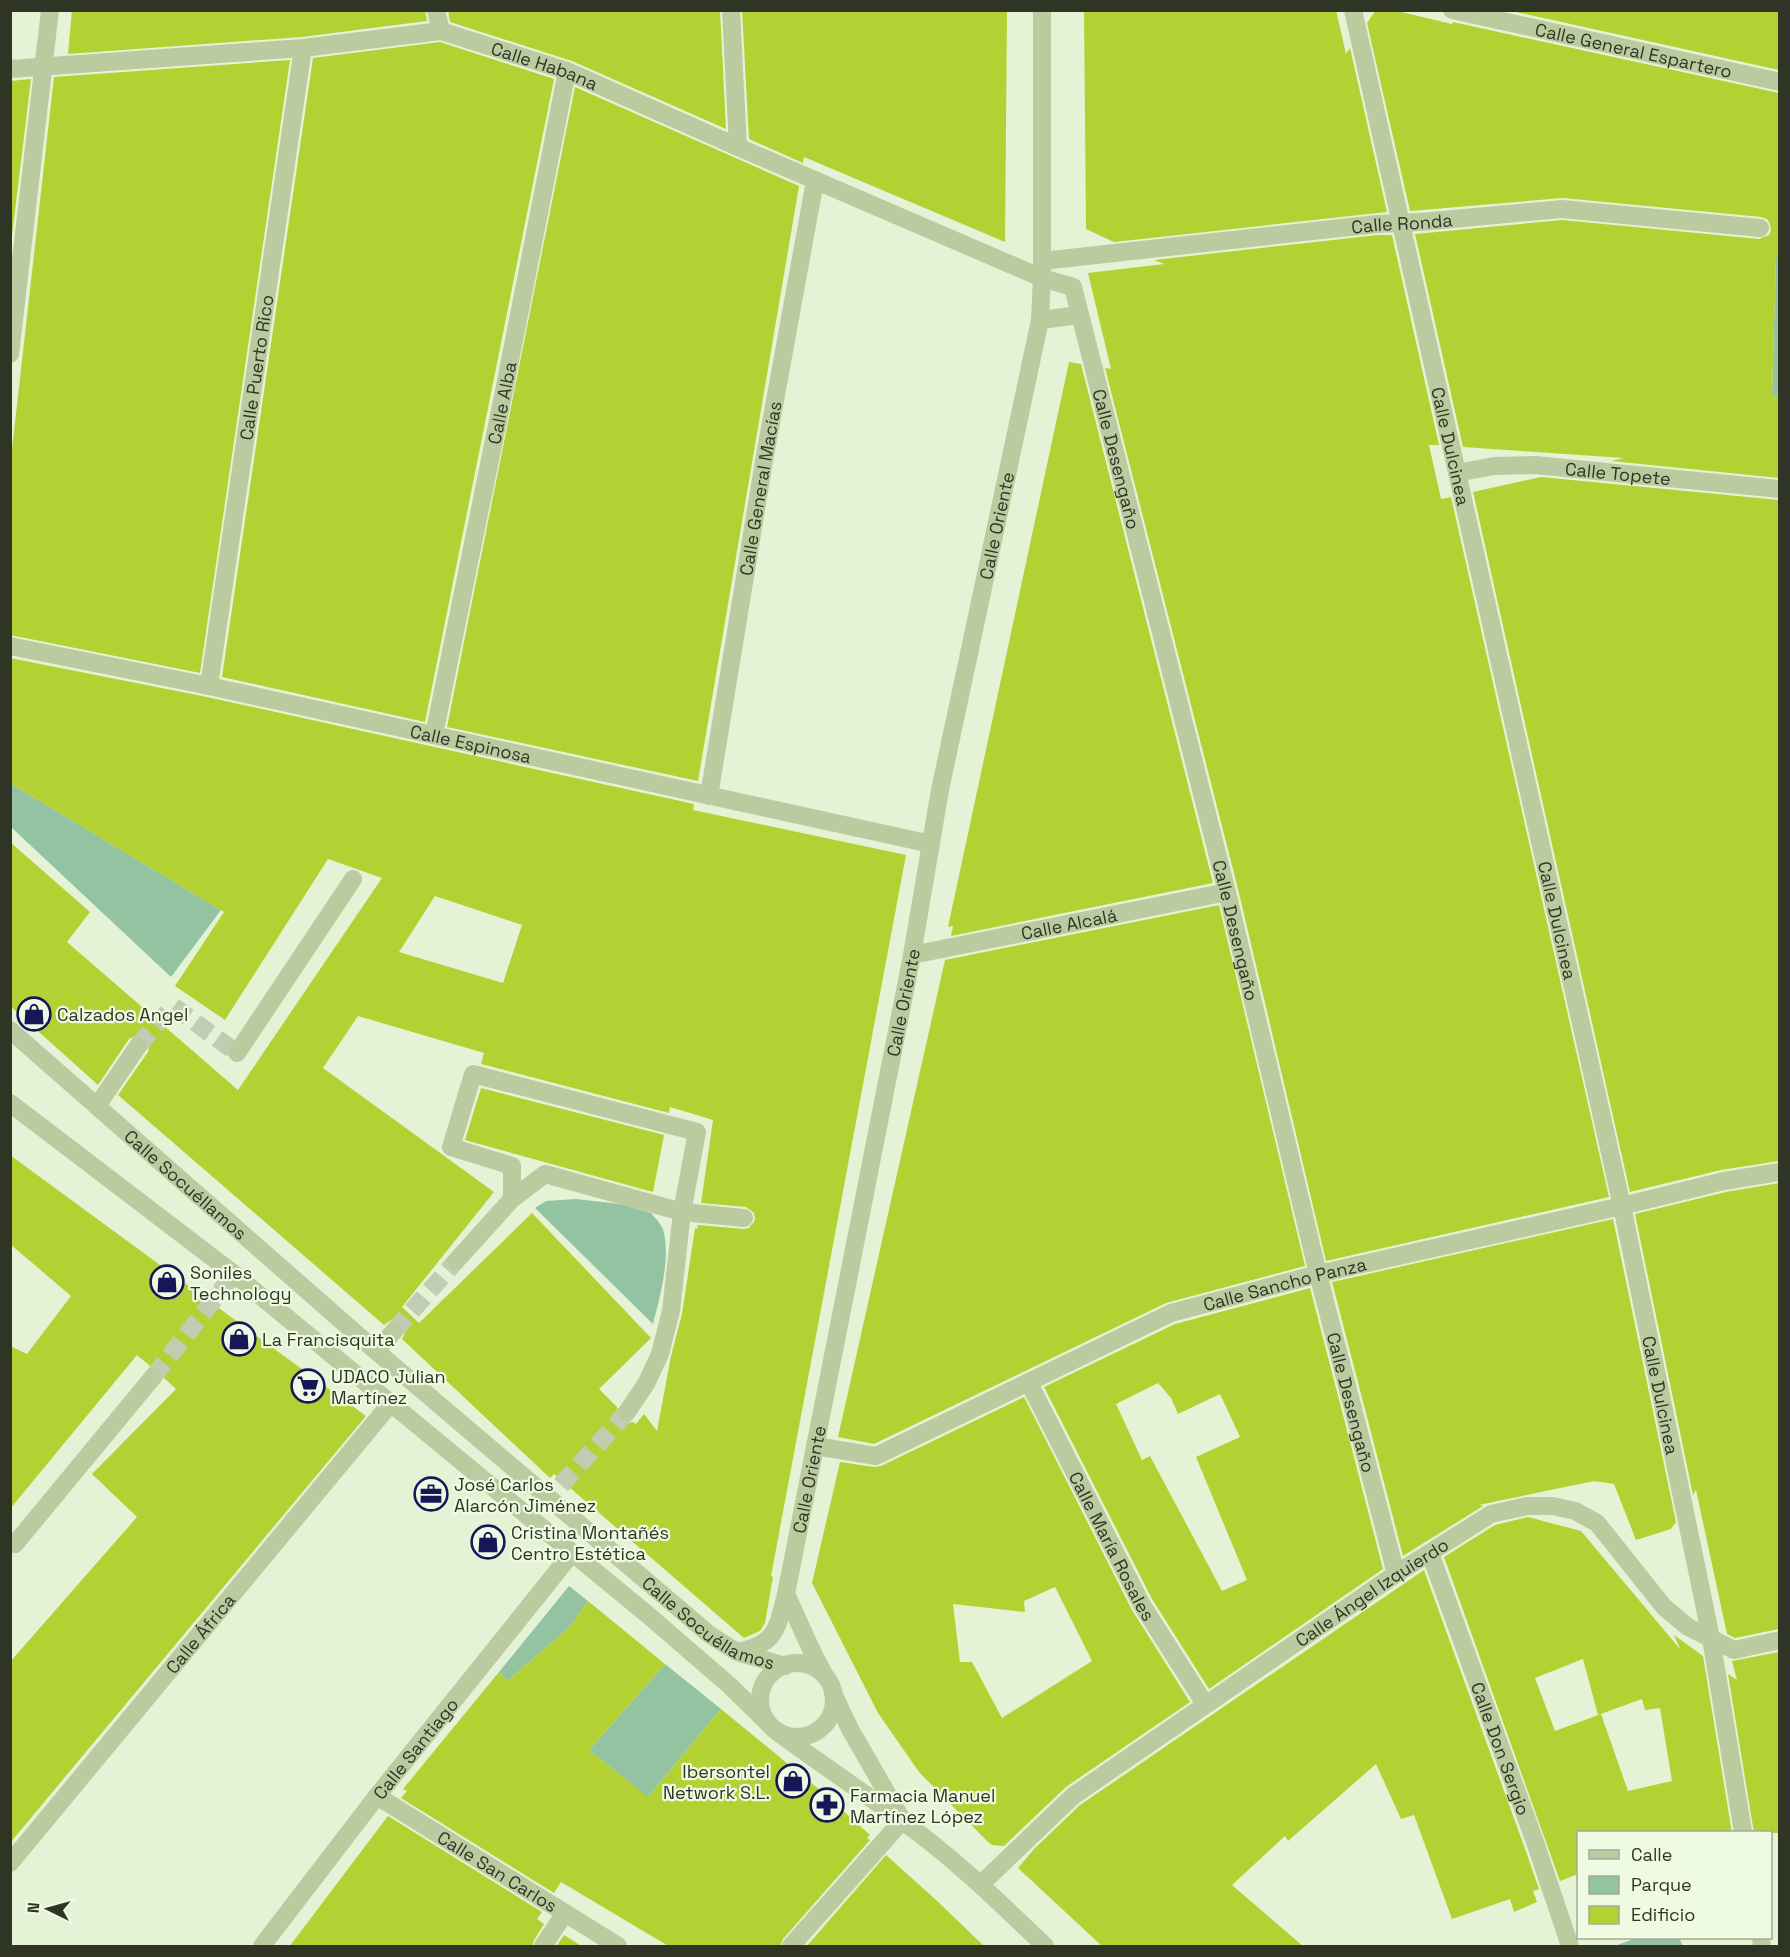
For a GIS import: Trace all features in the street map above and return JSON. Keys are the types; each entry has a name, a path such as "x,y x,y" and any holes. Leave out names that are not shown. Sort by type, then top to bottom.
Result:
{"street":[{"path":"10,354 50,10"},
{"path":"436,10 441,31"},
{"path":"731,10 738,147"},
{"name":"Calle Oriente","path":"737,1652 755,1648 769,1639 779,1622 786,1594 912,955 940,790 1040,320 1042,10"},
{"name":"Calle Dulcinea","path":"1353,10 1622,1206 1711,1638 1743,1831"},
{"name":"Calle General Espartero","path":"1452,10 1779,82"},
{"name":"Calle Habana","path":"10,69 303,48 441,31 567,71 815,181 1042,269 1073,287"},
{"name":"Calle Puerto Rico","path":"209,686 303,48"},
{"name":"Calle Alba","path":"434,735 567,71"},
{"name":"Calle General Macías","path":"709,796 764,461 815,181"},
{"name":"Calle Ronda","path":"1042,269 1377,224 1562,209 1760,228"},
{"name":"Calle Desengaño","path":"1073,287 1227,892 1318,1274 1396,1574"},
{"path":"1040,320 1080,315"},
{"name":"Calle Topete","path":"1457,473 1494,466 1536,465 1779,489"},
{"name":"Calle Espinosa","path":"10,646 209,686 931,844"},
{"path":"237,1053 353,879"},
{"name":"Calle Alcalá","path":"912,955 1227,892"},
{"name":"Calle Socuéllamos","path":"10,1030 376,1351 555,1491 710,1635 737,1652 785,1666"},
{"path":"97,1106 138,1046"},
{"path":"512,1199 512,1166 451,1147 473,1074 697,1132 682,1212 670,1311 660,1354 646,1384 627,1412"},
{"name":"Calle Socuéllamos","path":"10,1103 234,1274 729,1685 771,1726 828,1770 902,1821 981,1884 1045,1947"},
{"name":"Calle Sancho Panza","path":"815,1446 876,1456 1171,1313 1318,1274 1724,1181 1779,1172"},
{"path":"456,1261 512,1199 545,1174 682,1212 744,1218"},
{"path":"376,1351 394,1331"},
{"path":"13,1543 153,1377"},
{"name":"Calle María Rosales","path":"1029,1383 1142,1605 1206,1704"},
{"name":"Calle África","path":"10,1863 390,1403"},
{"name":"Calle Ángel Izquierdo","path":"981,1884 1073,1796 1396,1574 1491,1514 1527,1506 1553,1506 1575,1511 1597,1523 1664,1606 1688,1627 1734,1650 1779,1640"},
{"name":"Calle Don Sergio","path":"1430,1552 1535,1842 1570,1947"},
{"name":"Calle Santiago","path":"262,1947 377,1796 572,1553"},
{"path":"786,1594 812,1653 830,1686 834,1702 826,1724 816,1732 797,1737 771,1726 762,1711 760,1702 762,1689 774,1672 785,1666 808,1665 818,1670 830,1686"},
{"name":"Calle Socuéllamos","path":"830,1686 850,1729 902,1821"},
{"name":"Calle San Carlos","path":"377,1796 618,1947"},
{"path":"791,1947 902,1821"},
{"path":"543,1947 565,1913"}],"green space":[{"path":"1776,258 1779,258 1779,397 1772,396"},
{"path":"10,783 221,910 171,977 11,827"},
{"path":"576,1199 620,1204 651,1213 661,1225 666,1244 666,1256 653,1324 535,1208 546,1201"},
{"path":"569,1586 588,1601 569,1628 507,1681 499,1672"},
{"path":"665,1664 721,1709 633,1815 636,1788 589,1750"},
{"path":"1633,1939 1680,1939 1683,1946 1615,1946"}],"building":[{"path":"72,10 425,10 427,21 302,37 68,54"},
{"path":"448,10 720,10 726,129 572,61 450,22"},
{"path":"742,10 1007,10 1005,242 804,157 803,163 749,139"},
{"path":"1084,10 1336,10 1346,54 1350,48 1387,212 1114,242 1086,229"},
{"path":"1376,10 1393,10 1452,24 1453,22 1779,93 1779,258 1776,258 1772,396 1779,397 1779,478 1611,461 1624,458 1463,447 1415,234 1562,220 1759,239 1769,235 1770,224 1767,219 1761,217 1563,198 1410,211 1367,23"},
{"path":"1507,10 1779,10 1779,70"},
{"path":"440,42 554,79 425,722 222,677 313,58"},
{"path":"290,60 200,673 10,635 10,467 54,77"},
{"path":"31,79 10,252 10,81"},
{"path":"575,87 799,186 698,781 447,727"},
{"path":"1392,235 1439,445 1429,445 1441,499 1451,497 1609,1197 1326,1261 1238,889 1105,368 1111,369 1088,273 1164,264 1154,260"},
{"path":"1069,362 1081,364 1213,883 951,936 953,926 948,927"},
{"path":"1541,477 1779,500 1779,1161 1721,1170 1630,1192 1473,492"},
{"path":"10,658 207,697 694,804 693,810 906,855 771,1576 773,1577 765,1623 760,1631 744,1638 554,1474 550,1478 402,1339 405,1333 401,1322 391,1320 384,1325 118,1095 148,1052 149,1046 145,1037 138,1035 129,1039 98,1085 10,1006 10,842 90,912 67,942 238,1090 382,878 328,859 225,1020 175,986 224,912 10,783","holes":["435,896 522,925 503,983 399,952","358,1016 484,1053 481,1064 669,1113 670,1107 713,1120 701,1203 746,1207 754,1213 755,1220 749,1228 744,1229 698,1225 697,1229 695,1228 682,1314 671,1356 657,1431 644,1414 636,1424 620,1421 617,1416 617,1407 599,1389 651,1338 532,1213 419,1323 402,1307 494,1192 323,1068"]},
{"path":"1219,905 1305,1266 1166,1303 874,1444 838,1437 945,960"},
{"path":"481,1088 664,1135 653,1192 465,1140"},
{"path":"10,1155 366,1416 10,1843 10,1662 137,1517 92,1474 176,1389 164,1378 161,1369 150,1366 137,1355 10,1509 10,1346 27,1354 71,1296 10,1244"},
{"path":"1779,1183 1779,1629 1735,1638 1727,1634 1696,1490 1693,1495 1635,1214 1726,1192"},
{"path":"1613,1219 1676,1522 1671,1529 1636,1540 1614,1484 1594,1481 1479,1505 1483,1506 1403,1556 1332,1282"},
{"path":"1310,1288 1383,1569 1209,1689 1152,1599 1044,1387 1175,1324","holes":["1158,1383 1171,1398 1178,1414 1220,1394 1240,1437 1196,1457 1247,1580 1222,1591 1150,1456 1142,1460 1116,1404"]},
{"path":"1024,1397 1132,1610 1190,1702 1066,1787 1004,1846 992,1845 988,1842 919,1772 878,1713 812,1583 840,1462 881,1466","holes":["1055,1587 1092,1661 1002,1718 972,1662 960,1662 953,1604 1025,1612 1024,1601"]},
{"path":"1528,1517 1581,1531 1680,1649 1674,1635 1703,1656 1732,1831 1577,1831 1577,1874 1560,1881 1444,1557 1495,1525","holes":["1583,1659 1598,1715 1642,1699 1645,1710 1660,1708 1672,1781 1628,1791 1601,1714 1555,1731 1535,1678"]},
{"path":"1424,1570 1539,1889 1533,1891 1537,1902 1514,1912 1510,1899 1452,1919 1414,1815 1401,1819 1376,1764 1288,1841 1285,1836 1232,1885 1304,1947 1103,1947 1018,1868 1034,1849 1080,1805"},
{"path":"588,1601 665,1664 589,1750 648,1797 721,1709 821,1791 870,1835 867,1838 870,1840 783,1939 780,1947 670,1947 561,1882 554,1893 401,1798 407,1791 403,1789 499,1672 507,1681 569,1628"},
{"path":"1779,1652 1779,1833 1754,1831 1728,1674 1737,1680 1732,1661"},
{"path":"388,1816 542,1912 537,1919 544,1924 532,1947 289,1947"},
{"path":"886,1855 935,1899 985,1947 806,1947"},
{"path":"564,1935 583,1947 556,1947"}],"tunnel":[{"path":"138,1046 173,1006 237,1053"},
{"path":"394,1331 456,1261"},
{"path":"153,1377 234,1274"},
{"path":"561,1485 627,1412"}],"place":[{"name":"Calzados Angel","path":"34,1014"},
{"name":"Soniles Technology","path":"167,1282"},
{"name":"La Francisquita","path":"239,1339"},
{"name":"UDACO Julian Martínez","path":"308,1386"},
{"name":"José Carlos Alarcón Jiménez","path":"431,1494"},
{"name":"Cristina Montañés Centro Estética","path":"488,1542"},
{"name":"Ibersontel Network S.L.","path":"793,1781"},
{"name":"Farmacia Manuel Martínez López","path":"827,1805"}]}
